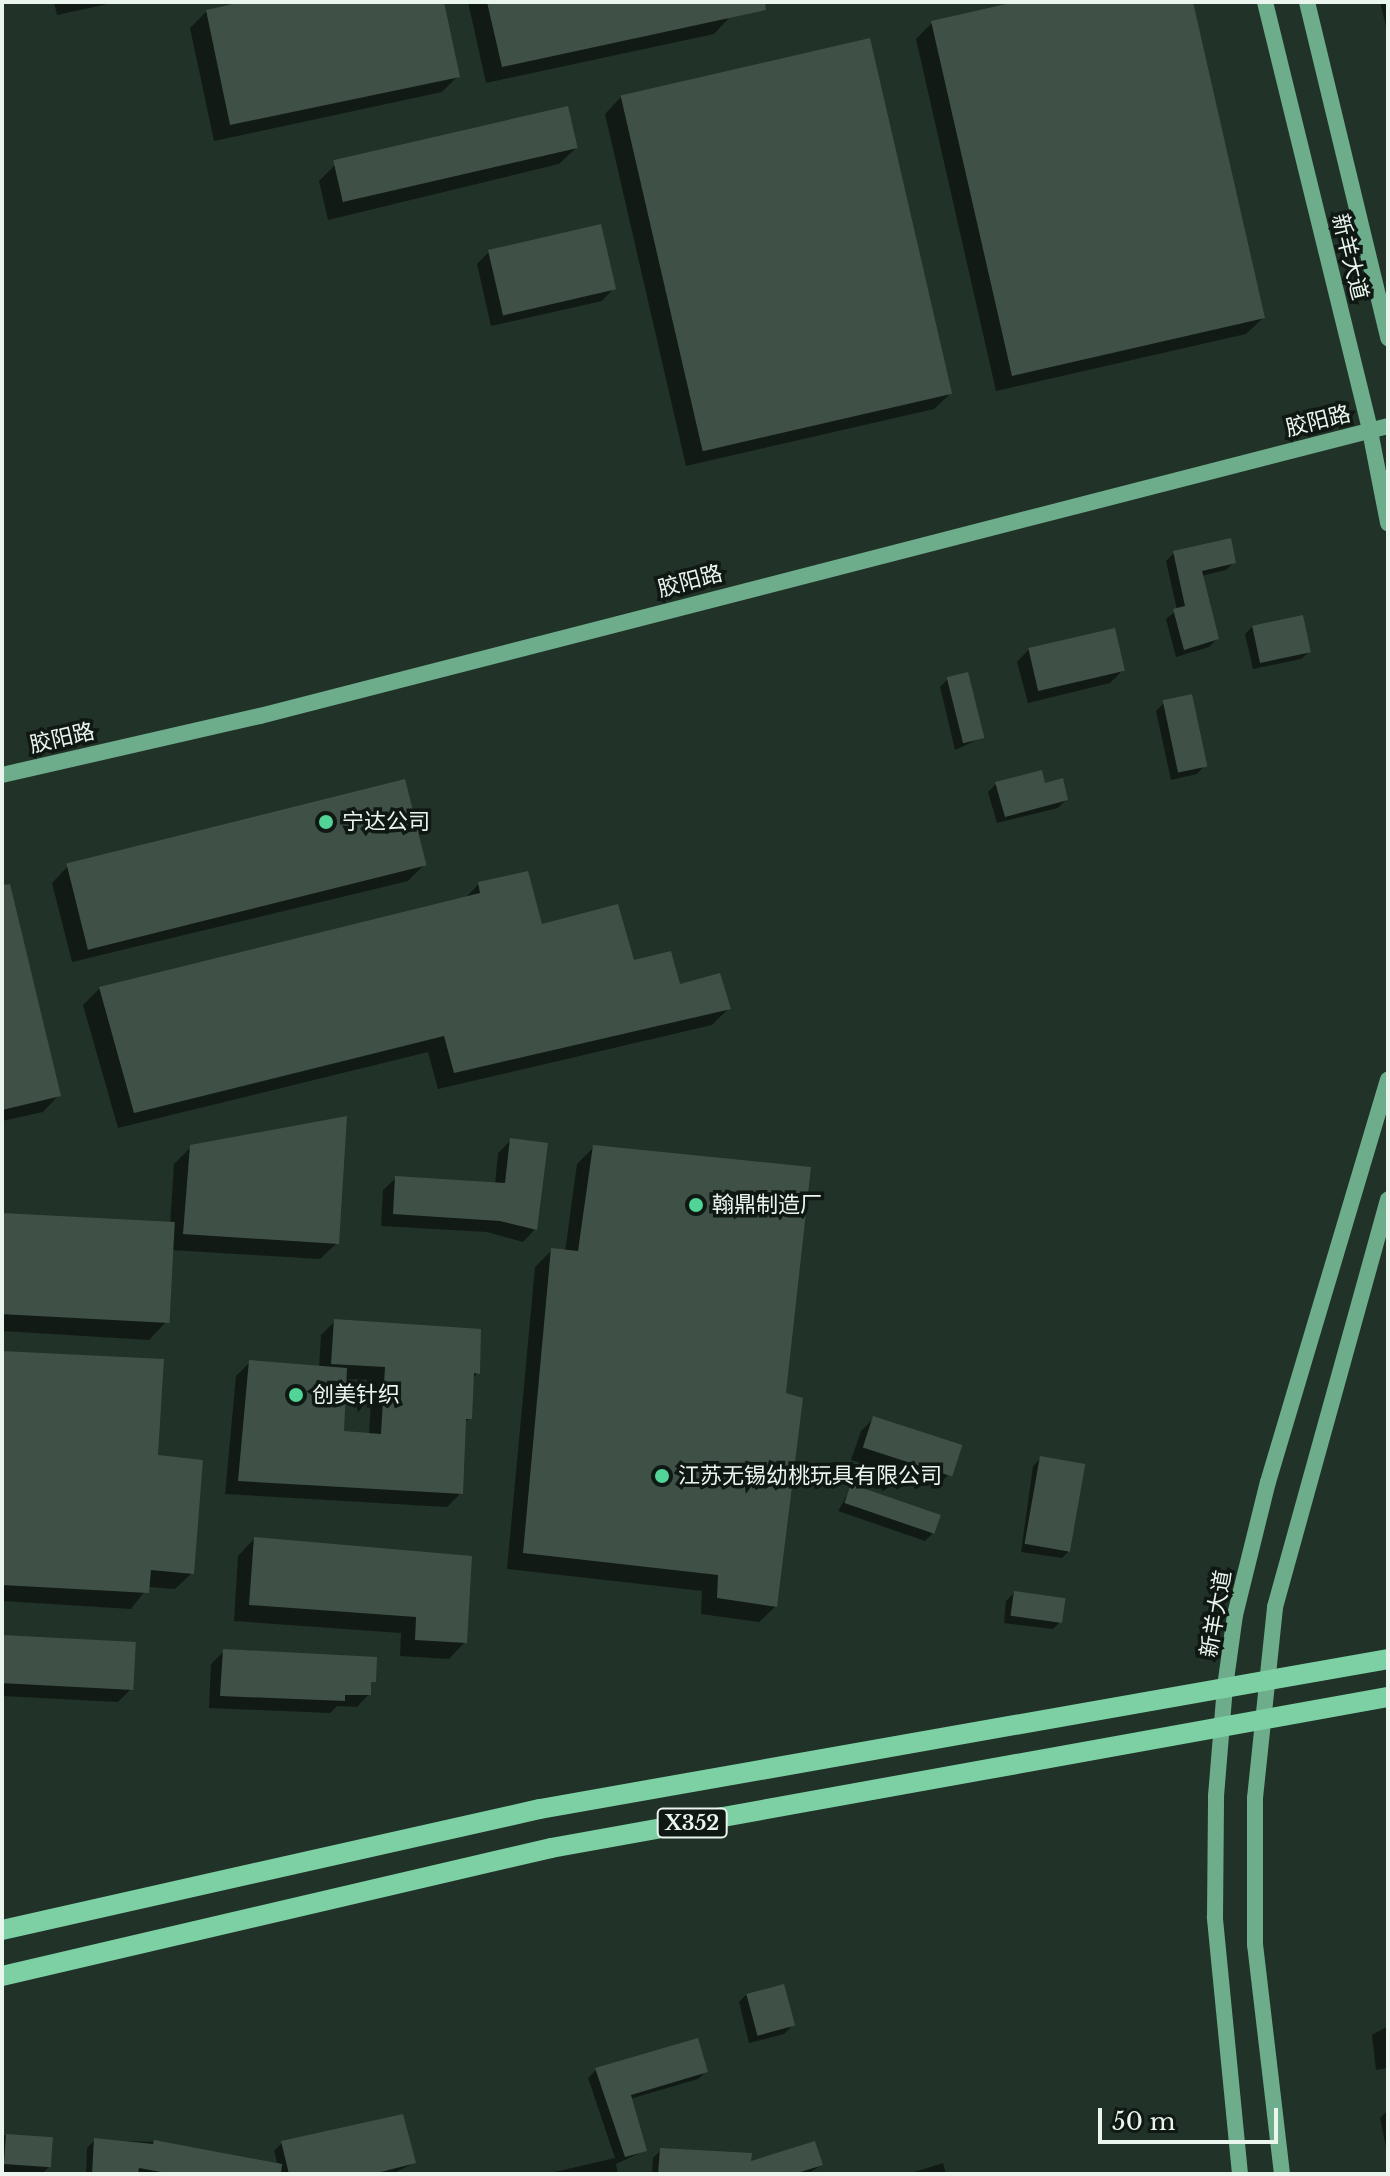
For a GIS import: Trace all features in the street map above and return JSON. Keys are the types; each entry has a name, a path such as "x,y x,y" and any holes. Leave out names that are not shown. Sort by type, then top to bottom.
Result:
{"main road":[{"name":"新羊大道","path":"1265,2 1370,431 1388,523"},
{"name":"新羊大道","path":"1307,2 1388,338"},
{"name":"胶阳路","path":"2,775 260,716 1388,426"},
{"name":"新羊大道","path":"1240,2174 1215,1917 1225,1687 1235,1615 1268,1482 1388,1080"},
{"path":"1282,2174 1255,1945 1255,1798 1275,1607 1295,1520 1388,1199"},
{"name":"X352","path":"2,1930 540,1809 1388,1659"},
{"name":"X352","path":"2,1976 551,1848 1388,1697"}],"building":[{"path":"242,2 444,2 460,77 230,125 206,10"},
{"path":"487,2 765,2 766,10 502,67"},
{"path":"1015,2 1193,2 1265,318 1012,376 931,21"},
{"path":"870,38 952,394 703,451 621,96"},
{"path":"568,106 578,148 343,202 333,160"},
{"path":"601,224 616,289 503,315 488,250"},
{"path":"1231,538 1236,563 1202,571 1219,639 1184,650 1173,609 1185,606 1173,551"},
{"path":"1303,615 1311,652 1260,663 1252,626"},
{"path":"1115,628 1125,671 1038,691 1028,648"},
{"path":"968,672 984,738 963,743 947,677"},
{"path":"1192,694 1207,766 1178,773 1163,700"},
{"path":"1042,770 1045,783 1063,778 1068,800 1005,817 995,782"},
{"name":"宁达公司","path":"405,779 427,865 88,950 66,863"},
{"path":"528,871 542,924 618,904 634,960 671,951 680,984 720,973 731,1009 454,1073 444,1036 134,1113 99,987 480,893 478,882"},
{"path":"10,884 61,1096 2,1110 2,885"},
{"path":"347,1116 339,1244 183,1234 190,1145"},
{"path":"510,1138 548,1143 537,1230 500,1221 393,1214 395,1176 505,1183"},
{"name":"江苏无锡幼桃玩具有限公司","path":"593,1145 811,1167 786,1393 803,1398 777,1607 717,1598 718,1575 523,1553 551,1248 578,1251"},
{"path":"2,1213 175,1222 169,1323 2,1314"},
{"path":"334,1319 481,1329 480,1374 474,1373 472,1419 466,1419 463,1494 238,1481 249,1360 347,1368 344,1431 381,1434 385,1367 331,1364"},
{"path":"2,1351 164,1359 158,1455 203,1460 194,1574 151,1570 149,1593 2,1585"},
{"path":"873,1416 962,1445 952,1476 863,1447"},
{"path":"1040,1456 1085,1464 1070,1552 1025,1544"},
{"path":"851,1484 941,1515 934,1534 844,1503"},
{"path":"254,1537 472,1556 467,1643 415,1640 416,1617 249,1605"},
{"path":"1014,1591 1065,1598 1062,1623 1011,1616"},
{"path":"2,1635 136,1642 133,1690 2,1683"},
{"path":"223,1649 377,1657 376,1682 371,1682 371,1695 345,1695 345,1701 220,1696"},
{"path":"784,1984 795,2026 757,2036 746,1994"},
{"path":"698,2038 708,2072 631,2095 647,2151 625,2157 595,2068"},
{"path":"403,2114 416,2163 373,2174 289,2174 281,2141"},
{"path":"6,2134 53,2137 51,2167 4,2164"},
{"path":"94,2138 153,2144 154,2140 282,2164 281,2174 172,2174 139,2168 138,2174 92,2174"},
{"path":"815,2141 823,2165 794,2174 658,2174 660,2148 752,2153 751,2161"}],"place":[{"name":"宁达公司","path":"326,822"},
{"name":"翰鼎制造厂","path":"696,1205"},
{"name":"创美针织","path":"296,1395"},
{"name":"江苏无锡幼桃玩具有限公司","path":"662,1476"}]}
